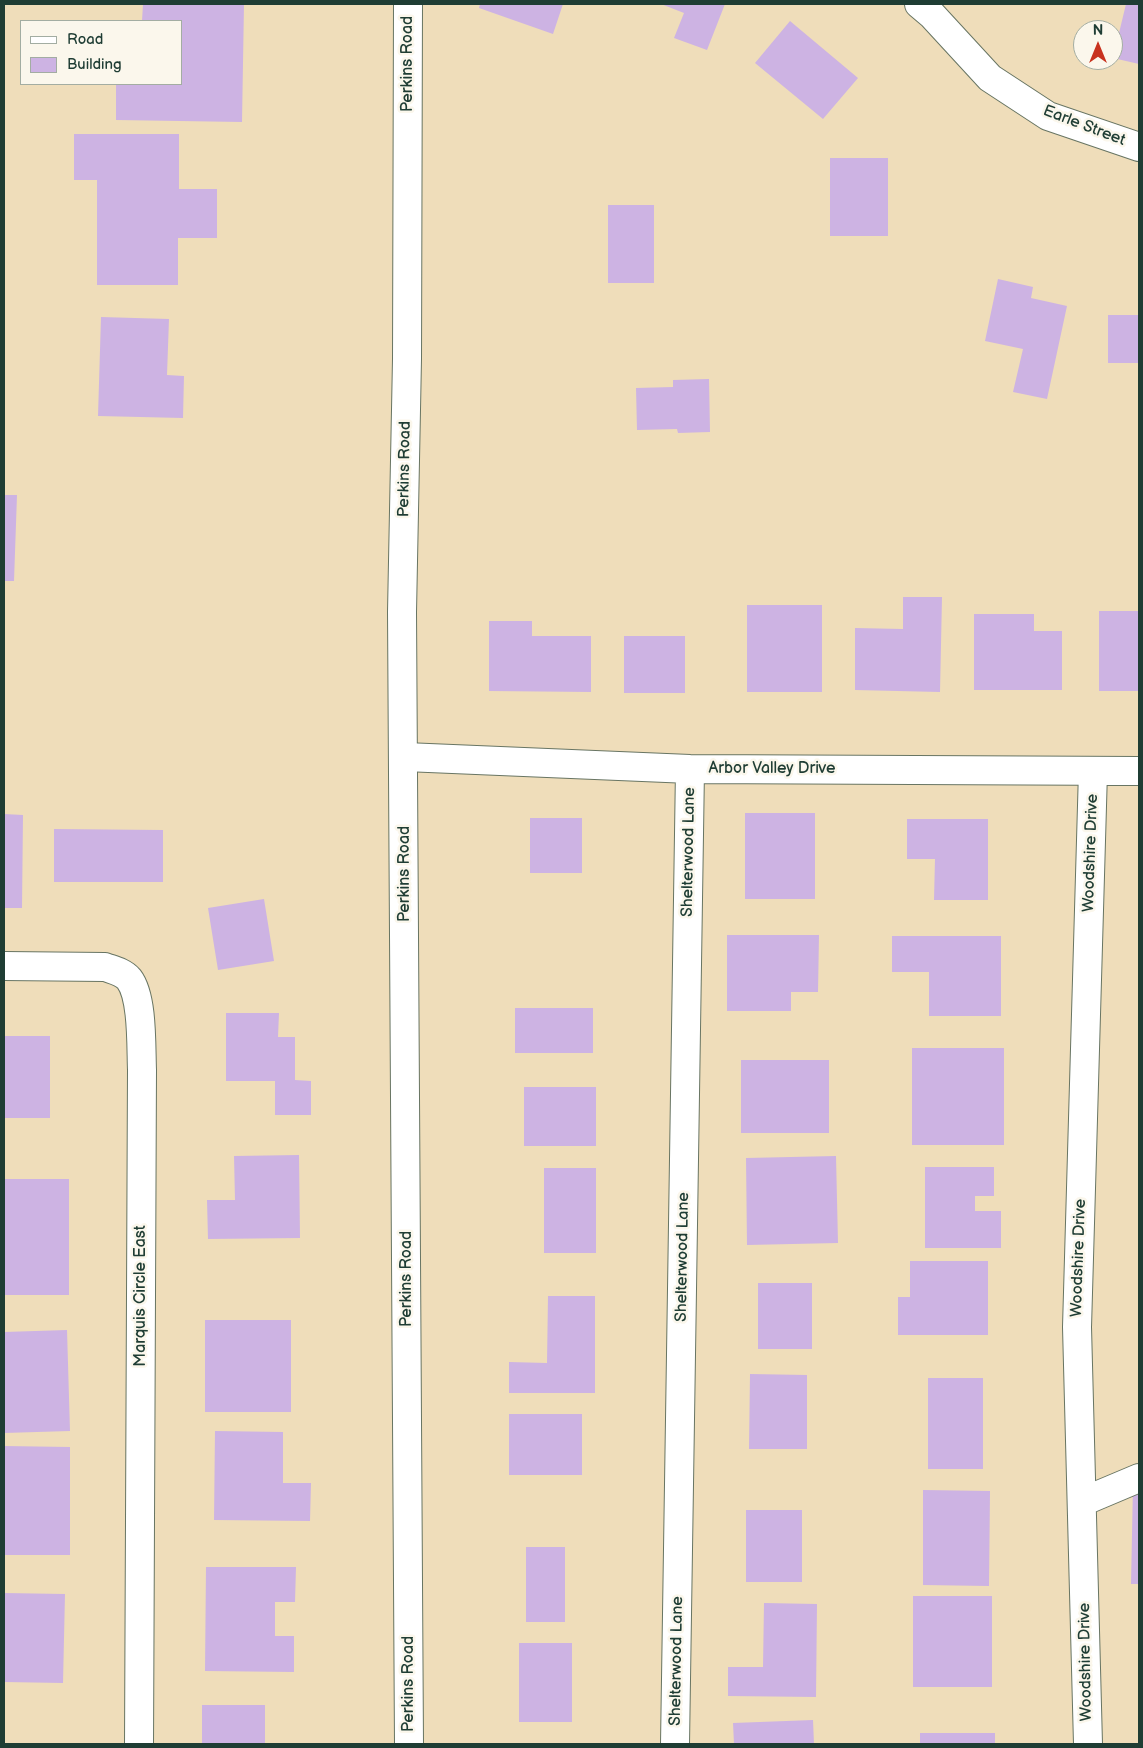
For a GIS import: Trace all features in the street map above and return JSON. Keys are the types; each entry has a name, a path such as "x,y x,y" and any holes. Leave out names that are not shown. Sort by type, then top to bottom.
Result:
{"street":[{"name":"Perkins Road","path":"408,4 407,358 402,612 405,757 409,1744"},
{"name":"Earle Street","path":"919,4 932,15 990,78 1048,116 1139,147"},
{"name":"Arbor Valley Drive","path":"405,757 690,769 1139,771"},
{"name":"Shelterwood Lane","path":"675,1744 690,769"},
{"name":"Woodshire Drive","path":"1088,1744 1077,1327 1093,771"},
{"name":"Marquis Circle East","path":"4,966 105,967 120,972 130,980 139,1009 142,1080 139,1744"},
{"path":"1082,1502 1139,1478"}],"building":[{"path":"143,4 244,4 242,122 116,120 116,85 182,85 182,20 142,20"},
{"path":"480,4 563,4 553,34 479,8"},
{"path":"661,4 725,4 707,50 674,38 684,13"},
{"path":"1126,4 1139,4 1139,64 1123,60 1122,20"},
{"path":"790,21 858,78 823,119 755,63"},
{"path":"74,134 179,134 179,189 217,189 217,238 178,238 178,285 97,285 97,180 74,180"},
{"path":"830,158 888,158 888,236 830,236"},
{"path":"608,205 654,205 654,283 608,283"},
{"path":"998,279 1033,287 1031,298 1067,306 1047,399 1013,392 1023,349 985,341"},
{"path":"1108,315 1139,315 1139,363 1108,363"},
{"path":"101,317 169,319 167,375 184,376 183,418 98,416"},
{"path":"709,379 710,432 678,433 677,429 637,430 636,388 673,387 673,380"},
{"path":"4,495 17,495 14,581 4,581"},
{"path":"903,597 942,597 940,692 855,690 855,628 903,629"},
{"path":"747,605 822,605 822,692 747,692"},
{"path":"1099,611 1139,611 1139,691 1099,691"},
{"path":"974,614 1034,614 1034,631 1062,631 1062,690 974,690"},
{"path":"489,621 532,621 532,636 591,636 591,692 489,691"},
{"path":"624,636 685,636 685,693 624,693"},
{"path":"745,813 815,813 815,899 745,899"},
{"path":"4,814 23,815 22,908 4,908"},
{"path":"530,818 582,818 582,873 530,873"},
{"path":"907,819 988,819 988,900 934,900 935,859 907,859"},
{"path":"54,829 163,830 163,882 54,882"},
{"path":"264,899 274,961 218,970 208,908"},
{"path":"727,935 819,935 818,992 791,992 791,1011 727,1011"},
{"path":"892,936 1001,936 1001,1016 929,1016 929,972 892,972"},
{"path":"515,1008 593,1008 593,1053 515,1053"},
{"path":"226,1013 279,1013 278,1037 295,1037 295,1080 311,1081 311,1115 275,1115 275,1081 226,1081"},
{"path":"4,1036 50,1036 50,1118 4,1118"},
{"path":"912,1048 1004,1048 1004,1145 912,1145"},
{"path":"741,1060 829,1060 829,1133 741,1133"},
{"path":"524,1087 596,1087 596,1146 524,1146"},
{"path":"299,1155 300,1238 208,1239 207,1200 235,1200 234,1156"},
{"path":"836,1156 838,1243 747,1245 746,1158"},
{"path":"925,1167 994,1167 994,1196 975,1196 975,1211 1001,1211 1001,1248 925,1248"},
{"path":"544,1168 596,1168 596,1253 544,1253"},
{"path":"4,1179 69,1179 69,1295 4,1295"},
{"path":"910,1261 988,1261 988,1335 898,1335 898,1297 910,1297"},
{"path":"758,1283 812,1283 812,1349 758,1349"},
{"path":"548,1296 595,1296 595,1393 509,1393 509,1362 547,1363"},
{"path":"205,1320 291,1320 291,1412 205,1412"},
{"path":"67,1330 70,1431 4,1433 4,1332"},
{"path":"750,1374 807,1375 807,1449 749,1449"},
{"path":"928,1378 983,1378 983,1469 928,1469"},
{"path":"509,1414 582,1414 582,1475 509,1475"},
{"path":"215,1431 283,1432 283,1483 311,1483 310,1521 214,1520"},
{"path":"4,1446 70,1447 70,1555 4,1555"},
{"path":"1133,1485 1139,1485 1139,1584 1131,1584"},
{"path":"923,1490 990,1491 989,1586 923,1585"},
{"path":"746,1510 802,1510 802,1582 746,1582"},
{"path":"526,1547 565,1547 565,1622 526,1622"},
{"path":"206,1567 296,1567 295,1602 275,1602 275,1636 294,1636 294,1672 205,1671"},
{"path":"4,1593 65,1594 63,1683 4,1682"},
{"path":"913,1596 992,1596 992,1687 913,1687"},
{"path":"764,1603 817,1604 816,1697 728,1696 728,1667 763,1667"},
{"path":"519,1643 572,1643 572,1722 519,1722"},
{"path":"202,1705 265,1705 265,1744 202,1744"},
{"path":"813,1720 814,1744 734,1744 733,1723"},
{"path":"920,1733 995,1733 995,1744 920,1744"}]}
